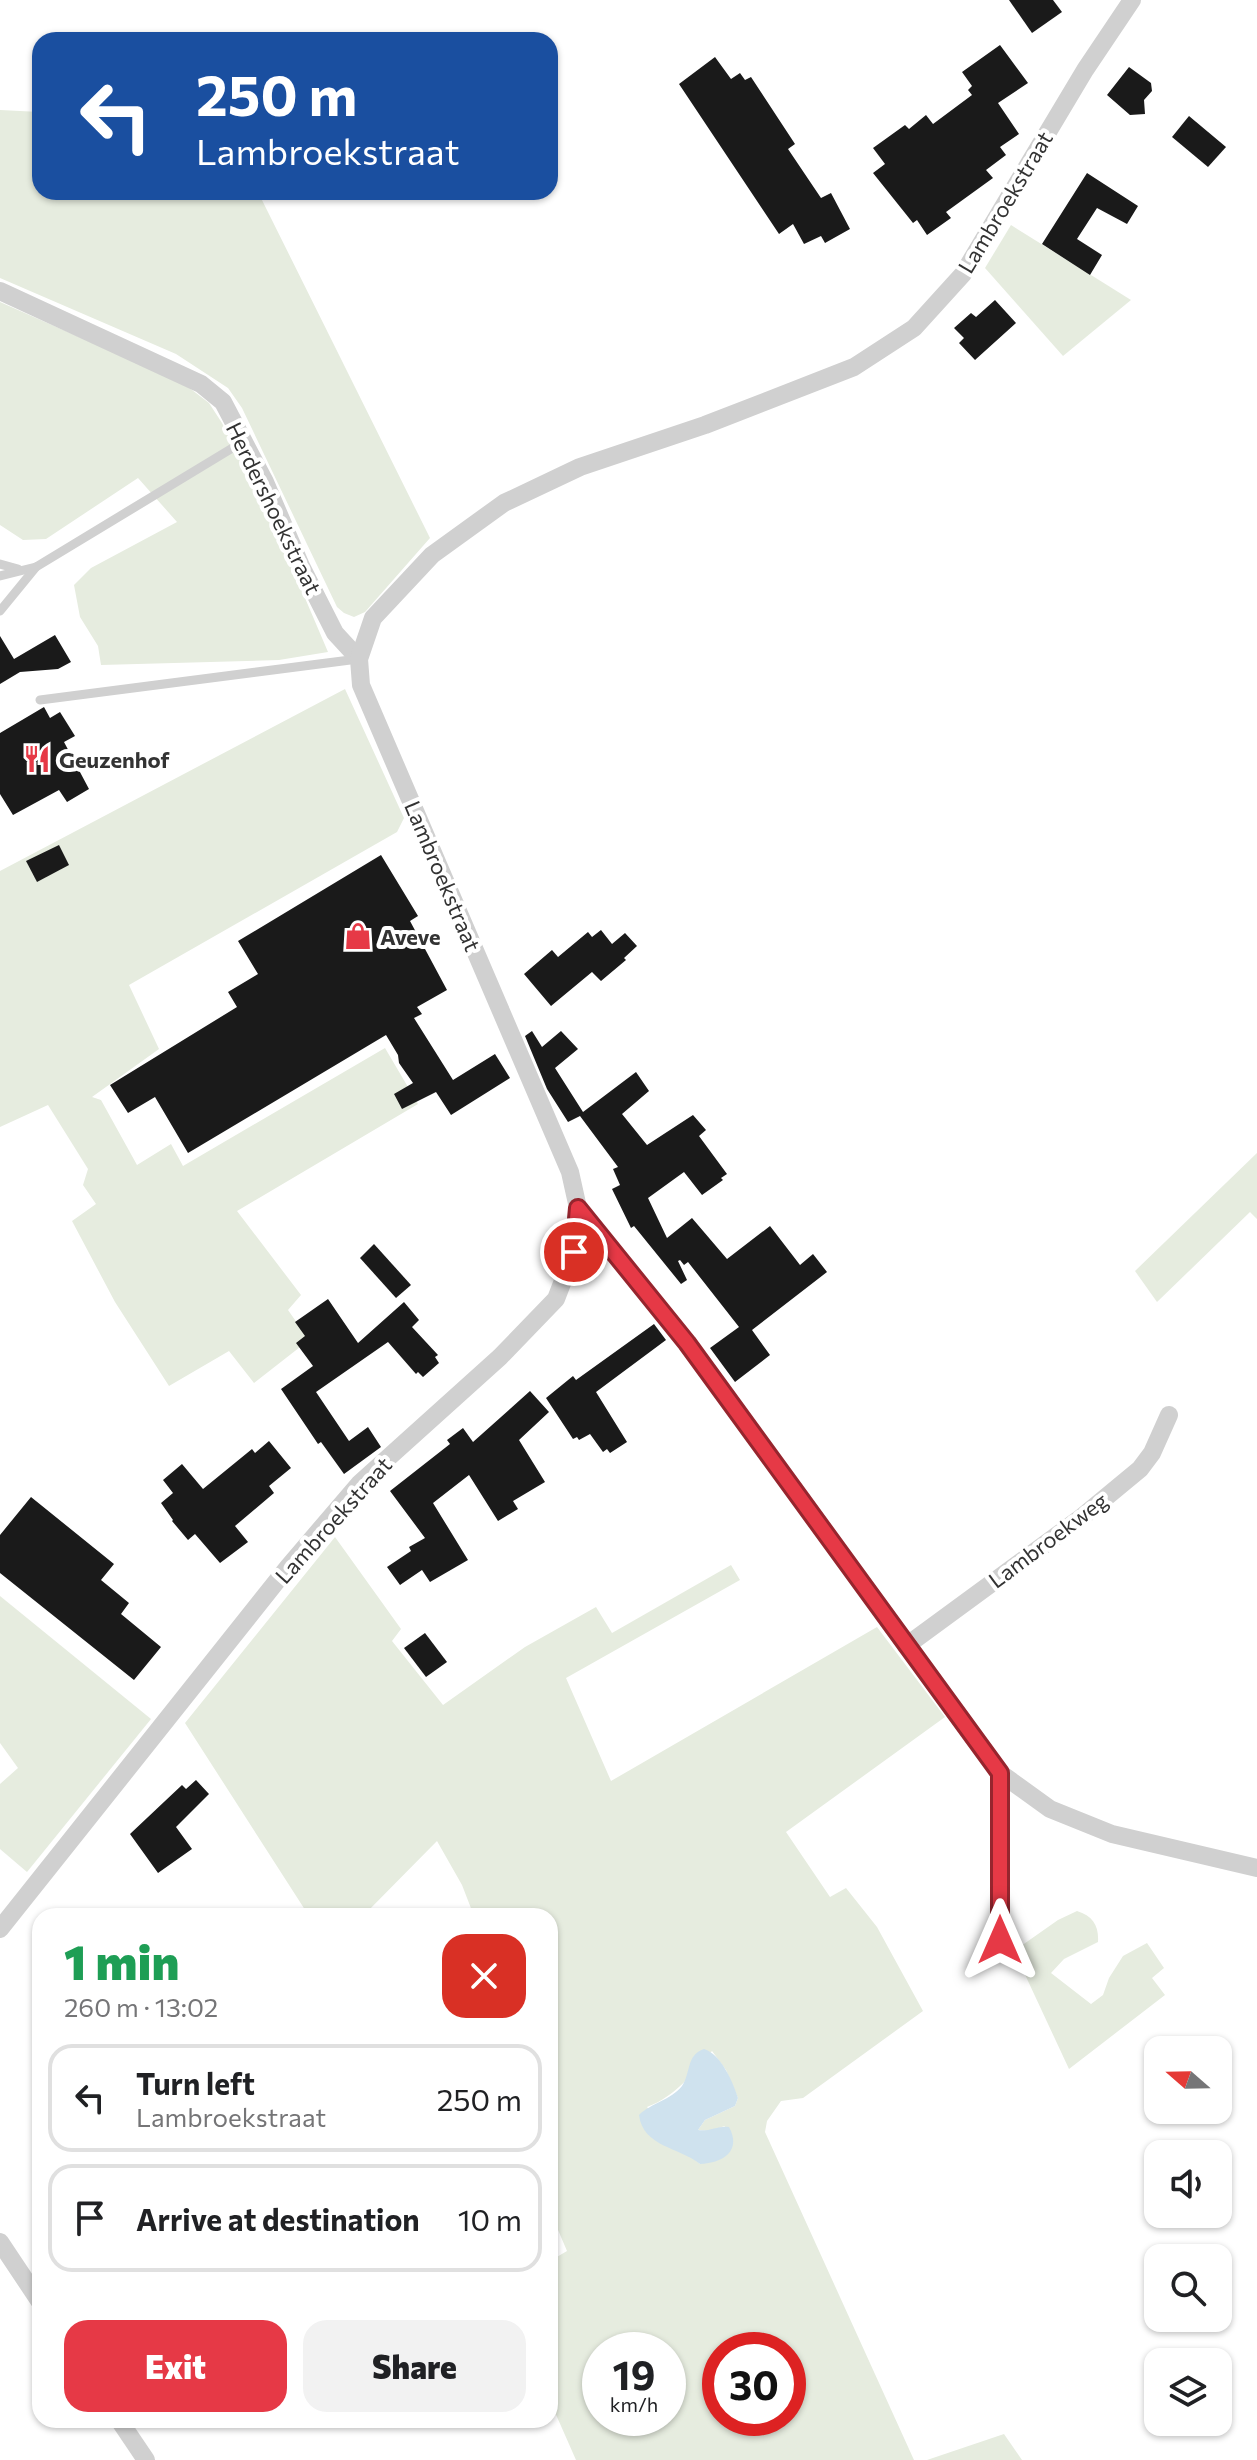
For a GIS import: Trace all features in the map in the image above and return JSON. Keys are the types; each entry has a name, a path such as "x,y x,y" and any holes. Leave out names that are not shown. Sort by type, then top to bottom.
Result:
{"street":[{"name":"Lambroekstraat","path":"0,1929 288,1567 359,1484 500,1357 556,1299 574,1252 578,1208 570,1172 361,685 359,659 373,618 432,555 504,503 580,467 705,425 854,367 914,328 963,274 1085,70 1132,0"},
{"name":"Herdershoekstraat","path":"0,291 201,384 223,402 265,482 301,566 335,633 359,659"},
{"path":"578,1208 687,1343 1000,1773 1050,1809 1112,1834 1257,1868"},
{"name":"Lambroekweg","path":"906,1646 1127,1481 1152,1453 1169,1415"},
{"path":"1000,1773 1000,1940"},
{"path":"0,2242 32,2290"},
{"path":"124,2428 146,2460"}],"lane":[{"path":"0,576 31,568 244,441"},
{"path":"0,564 31,568"},
{"path":"0,611 31,568"},
{"path":"40,700 359,659"}],"shaded area":[{"path":"0,110 32,112 32,200 262,200 430,538 365,612 354,617 344,613 337,607 242,408 228,388 176,354 0,278"},
{"path":"1011,225 1131,300 1063,356 985,268"},
{"path":"0,302 183,383 209,403 282,544 328,652 279,660 101,665 98,646 80,617 74,585 91,568 177,522 138,478 46,539 23,540 0,525"},
{"path":"345,689 404,818 397,832 129,985 159,1049 92,1097 101,1100 137,1165 171,1144 183,1166 385,1048 418,1104 237,1211 301,1295 288,1310 309,1340 254,1383 229,1351 169,1386 115,1302 72,1221 96,1204 83,1185 88,1169 48,1105 0,1127 0,871"},
{"path":"1257,1153 1257,1219 1250,1212 1157,1302 1135,1271"},
{"path":"335,1537 401,1629 392,1641 443,1705 525,1647 596,1607 612,1633 731,1565 740,1580 566,1678 611,1781 877,1627 945,1717 786,1832 830,1897 846,1888 877,1927 923,2011 803,2098 781,2101 767,2121 765,2132 914,2460 576,2460 558,2419 558,2256 567,2251 558,2230 558,1908 471,1908 462,1885 437,1841 371,1908 304,1908 185,1723","holes":["712,2051 726,2070 738,2098 735,2106 705,2120 698,2130 709,2131 725,2126 700,2164 647,2107 675,2091"]},
{"path":"0,1596 151,1719 27,1872 0,1849 0,1784 18,1768 0,1743"},
{"path":"1077,1911 1094,1922 1098,1942 1064,1959 1051,1973 1091,2004 1103,1995 1109,1978 1123,1956 1147,1943 1164,1968 1152,1978 1165,1995 1069,2069 1014,1951 1058,1920"},
{"path":"1004,2434 1022,2460 927,2460"}],"water":[{"path":"704,2049 721,2062 738,2098 735,2106 705,2120 698,2130 729,2127 732,2149 723,2158 700,2164 647,2134 639,2115 682,2086 694,2055"}],"building":[{"path":"1009,0 1053,0 1062,12 1032,33"},
{"path":"1000,45 1028,83 998,103 1019,134 1000,147 1006,155 986,170 993,178 946,212 951,218 927,235 917,220 913,223 873,173 885,164 873,148 905,125 909,129 926,115 933,124 972,95 968,90 972,86 962,72"},
{"path":"715,57 731,79 740,73 745,80 751,77 795,144 788,149 821,198 831,193 850,229 825,243 821,236 804,244 793,224 779,234 679,84"},
{"path":"1129,67 1151,83 1152,91 1144,100 1145,114 1130,115 1107,95"},
{"path":"1189,116 1226,147 1208,167 1172,137"},
{"path":"1087,173 1138,206 1127,224 1097,208 1077,239 1102,255 1090,275 1042,244"},
{"path":"995,300 1016,323 975,360 959,343 964,338 954,328 971,313 976,317"},
{"path":"55,635 71,662 58,669 20,672 0,684 0,636 14,659"},
{"name":"Geuzenhof","path":"44,707 50,718 60,712 75,736 64,742 89,789 67,802 59,790 13,815 0,794 0,733"},
{"path":"59,845 69,865 37,882 26,861"},
{"path":"381,855 418,916 410,921 447,990 417,1007 422,1014 414,1018 453,1080 495,1054 510,1078 451,1115 436,1092 402,1109 394,1094 413,1083 386,1035 188,1153 155,1097 128,1113 110,1085 237,1007 228,992 258,974 238,941"},
{"path":"601,930 612,944 625,933 637,946 601,981 592,972 551,1006 524,974 552,950 558,957 588,932 592,937"},
{"path":"532,1031 542,1047 561,1031 578,1049 555,1068 583,1112 636,1072 649,1091 622,1114 647,1145 693,1115 706,1130 699,1136 727,1174 702,1195 684,1172 648,1198 667,1238 692,1218 727,1259 770,1226 800,1265 813,1254 827,1272 752,1330 770,1355 735,1382 710,1348 739,1327 688,1262 684,1265 678,1261 687,1280 681,1284 634,1226 631,1228 612,1189 620,1185 613,1169 618,1167 580,1116 568,1122 547,1089 525,1036"},
{"path":"374,1244 411,1285 396,1298 360,1258"},
{"path":"328,1299 358,1343 404,1302 419,1320 412,1327 438,1355 435,1357 439,1363 423,1377 418,1372 416,1374 388,1342 316,1392 349,1441 368,1427 381,1447 344,1474 321,1442 318,1444 281,1389 313,1366 296,1343 305,1336 295,1322"},
{"path":"654,1324 666,1340 596,1392 627,1442 610,1453 607,1449 603,1452 590,1434 579,1440 577,1437 573,1439 546,1398 573,1376 576,1380"},
{"path":"530,1391 549,1412 519,1440 545,1482 513,1501 518,1509 498,1521 469,1475 433,1503 468,1560 430,1582 422,1570 400,1585 387,1567 411,1551 409,1547 425,1538 390,1491 450,1444 447,1440 463,1428 473,1442"},
{"path":"269,1441 291,1468 269,1486 274,1493 235,1526 248,1542 220,1563 195,1534 188,1540 172,1521 161,1503 173,1493 163,1480 182,1464 203,1489 252,1449 255,1453"},
{"path":"31,1497 114,1564 101,1580 129,1603 121,1614 161,1647 134,1680 0,1573 0,1535"},
{"path":"425,1633 447,1662 426,1677 404,1648"},
{"path":"196,1780 209,1794 176,1827 192,1849 158,1873 130,1834 182,1785 186,1789"}],"place":[{"name":"Geuzenhof","path":"37,759"},
{"name":"Aveve","path":"358,936"}],"route":[{"path":"574,1252 578,1208 687,1343 1000,1773 1000,1940"}]}
